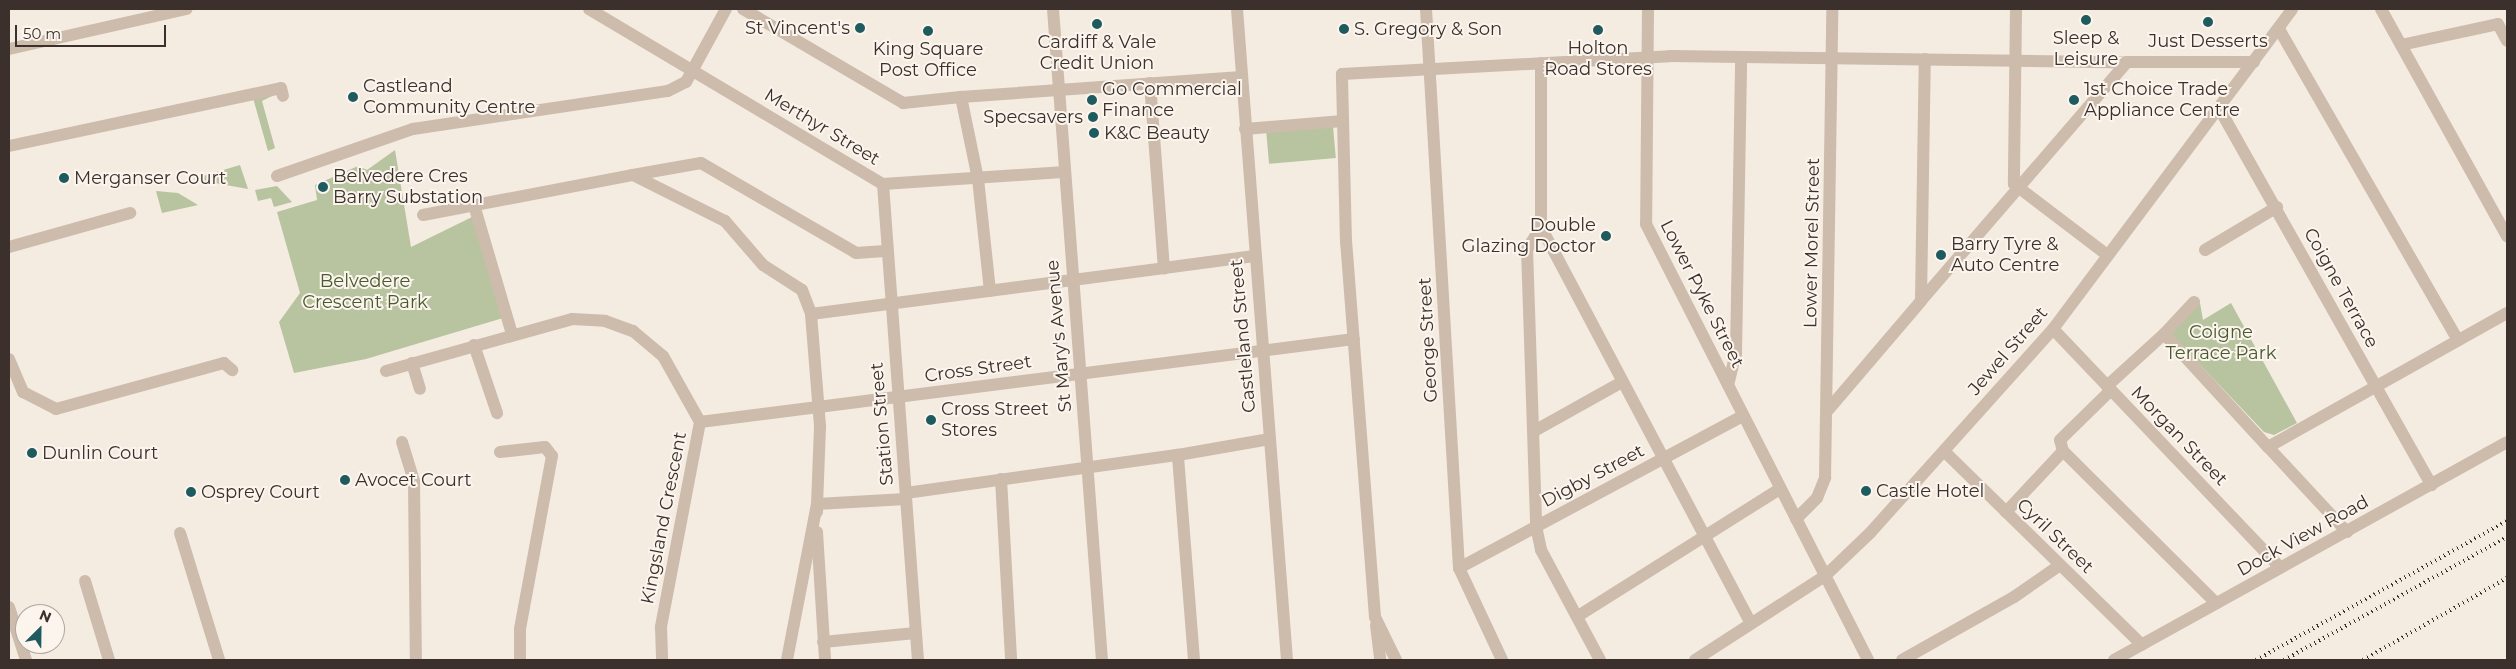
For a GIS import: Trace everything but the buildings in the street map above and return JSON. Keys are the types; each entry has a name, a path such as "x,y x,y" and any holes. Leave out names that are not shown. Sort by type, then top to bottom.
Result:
{"street":[{"path":"9,49 187,9"},
{"name":"Merthyr Street","path":"588,9 883,184 1062,172"},
{"path":"277,176 413,129 668,91 686,82 726,9"},
{"path":"743,9 902,103 1058,89 1241,77"},
{"name":"St Mary's Avenue","path":"1053,9 1062,172 1080,372 1102,660"},
{"name":"George Street","path":"1426,9 1459,568 1502,660"},
{"name":"Lower Pyke Street","path":"1648,9 1646,224 1868,660"},
{"name":"Lower Morel Street","path":"1796,519 1808,510 1825,478 1828,410 1832,9"},
{"path":"2016,9 2014,184 2106,254"},
{"name":"Jewel Street","path":"1695,660 1825,576 1944,452 2053,329 2106,254 2254,62 2292,9"},
{"path":"2381,9 2507,236"},
{"name":"Castleland Street","path":"1237,12 1260,348 1270,439 1287,660"},
{"path":"2401,45 2503,24 2507,41"},
{"path":"2279,29 2458,340"},
{"path":"1380,660 1375,617 1354,339 1342,121 1342,74 1429,65 1541,63 1647,57 2254,62"},
{"path":"1728,385 1736,354 1741,57"},
{"path":"1921,301 1925,60"},
{"path":"1828,410 2127,62"},
{"path":"1541,63 1541,227 1751,624"},
{"path":"1150,83 1164,268"},
{"path":"9,146 281,88 283,96"},
{"path":"961,97 978,179 990,291"},
{"name":"Coigne Terrace","path":"2218,108 2277,208 2375,387 2432,485"},
{"path":"1245,128 1342,121"},
{"path":"424,215 701,163 856,253 885,251"},
{"path":"633,175 726,221 763,265 802,290 811,314 820,408 817,504 824,660"},
{"name":"Station Street","path":"883,184 885,251 918,660"},
{"path":"474,205 512,334"},
{"path":"2205,250 2277,208"},
{"path":"9,247 130,213"},
{"path":"1541,227 1527,249 1536,430 1536,526 1540,550 1578,616 1600,660"},
{"path":"811,314 1254,256"},
{"path":"2194,302 2060,440 2063,451 2216,603"},
{"path":"2268,447 2507,312"},
{"name":"Kingsland Crescent","path":"386,371 512,334 572,319 605,321 632,331 663,356 700,422 661,627 662,660"},
{"name":"Morgan Street","path":"2053,329 2280,567"},
{"path":"2164,334 2348,532"},
{"name":"Cross Street","path":"700,422 820,408 1260,348 1354,339"},
{"path":"474,345 497,413"},
{"path":"9,359 23,392 56,410 224,363 232,370"},
{"path":"412,363 420,389"},
{"path":"1536,430 1622,382"},
{"name":"Digby Street","path":"1459,568 1743,416"},
{"path":"817,504 906,496 1087,465 1178,455 1270,439"},
{"path":"402,442 414,480 416,660"},
{"name":"Dock View Road","path":"2114,660 2280,567 2348,532 2507,442"},
{"path":"500,452 545,447 552,456 520,629 520,660"},
{"path":"2006,512 2063,451"},
{"name":"Cyril Street","path":"1944,452 2142,645"},
{"path":"1178,455 1194,660"},
{"path":"1000,479 1011,660"},
{"path":"1578,616 1780,489"},
{"path":"787,660 817,504"},
{"path":"180,533 219,660"},
{"path":"1902,660 2014,597 2060,565"},
{"path":"85,581 109,660"},
{"path":"9,606 26,660"},
{"path":"1375,617 1396,660"},
{"path":"823,642 916,633"}],"green space":[{"path":"274,95 262,101 275,148 268,151 253,98"},
{"path":"1333,126 1336,158 1269,164 1266,132"},
{"name":"Belvedere Crescent Park","path":"395,150 411,247 472,217 503,318 366,359 294,373 279,322 300,293 277,212 317,200 315,185 358,166 367,170"},
{"path":"240,165 248,189 193,179"},
{"path":"277,186 292,202 274,207 271,198 258,201 255,190"},
{"path":"156,191 178,193 198,205 162,213"},
{"name":"Coigne Terrace Park","path":"2200,303 2203,320 2231,303 2297,423 2274,435 2264,432 2170,333"}],"railway":[{"path":"2256,660 2507,521"},
{"path":"2284,660 2507,537"},
{"path":"2363,660 2507,578"}],"place":[{"name":"Sleep & Leisure","path":"2086,20"},
{"name":"Just Desserts","path":"2208,22"},
{"name":"Cardiff & Vale Credit Union","path":"1097,24"},
{"name":"St Vincent's","path":"860,28"},
{"name":"S. Gregory & Son","path":"1344,29"},
{"name":"Holton Road Stores","path":"1598,30"},
{"name":"King Square Post Office","path":"928,31"},
{"name":"Castleand Community Centre","path":"353,97"},
{"name":"Go Commercial Finance","path":"1092,100"},
{"name":"1st Choice Trade Appliance Centre","path":"2074,100"},
{"name":"Specsavers","path":"1093,117"},
{"name":"K&C Beauty","path":"1094,133"},
{"name":"Merganser Court","path":"64,178"},
{"name":"Belvedere Cres Barry Substation","path":"323,187"},
{"name":"Double Glazing Doctor","path":"1606,236"},
{"name":"Barry Tyre & Auto Centre","path":"1941,255"},
{"name":"Cross Street Stores","path":"931,420"},
{"name":"Dunlin Court","path":"32,453"},
{"name":"Avocet Court","path":"345,480"},
{"name":"Castle Hotel","path":"1866,491"},
{"name":"Osprey Court","path":"191,492"}]}
